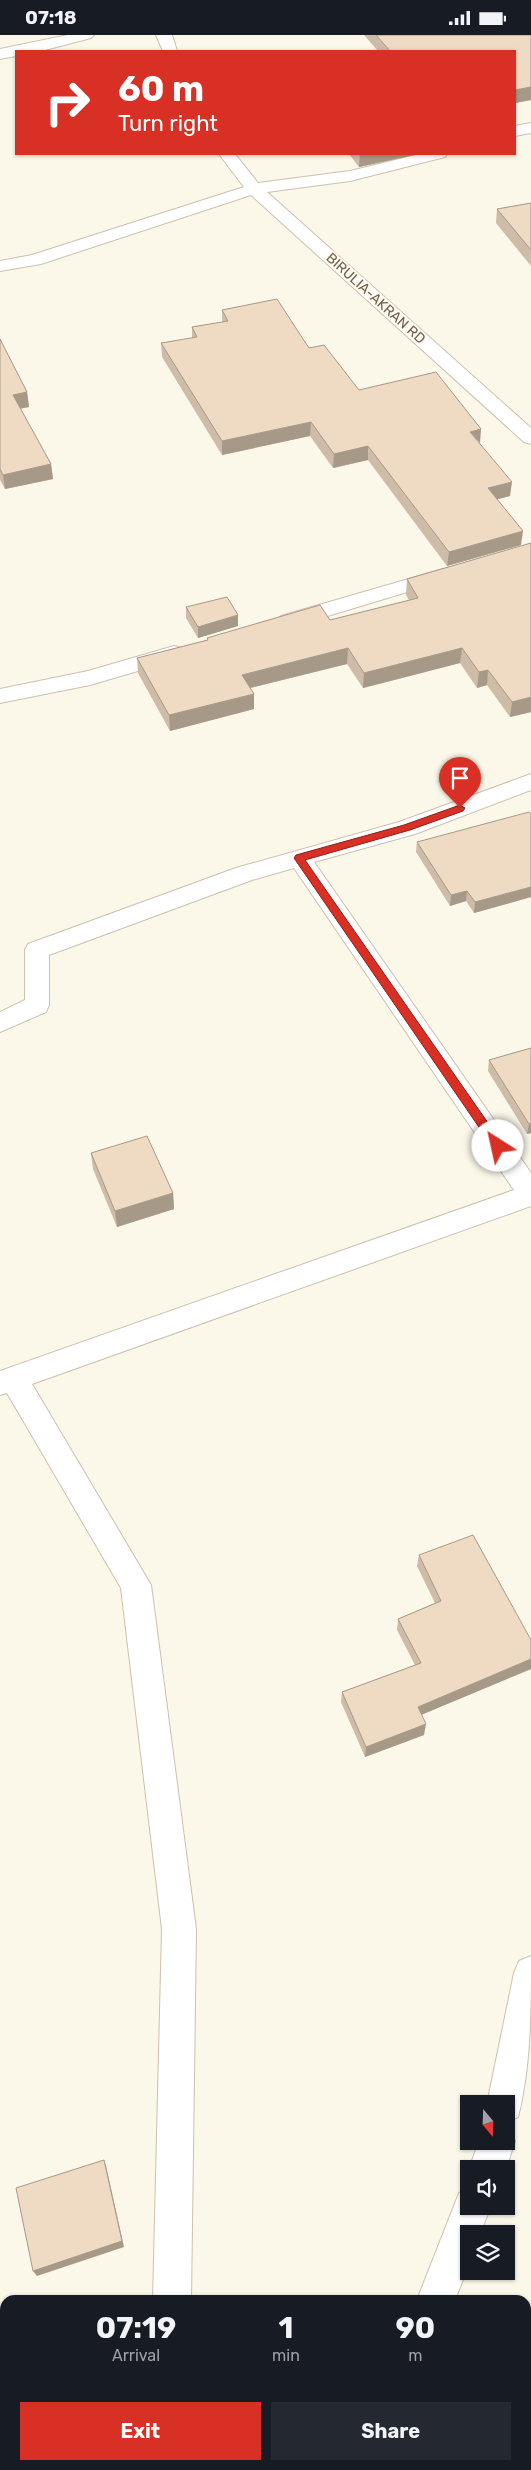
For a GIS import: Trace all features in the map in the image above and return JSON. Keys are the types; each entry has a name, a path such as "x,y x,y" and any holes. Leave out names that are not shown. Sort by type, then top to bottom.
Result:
{"street":[{"path":"23,50 86,35"},
{"path":"164,35 170,50"},
{"path":"0,54 15,51"},
{"path":"516,131 531,129"},
{"name":"BIRULIA-AKRAN RD","path":"228,155 254,189 531,438"},
{"path":"0,266 35,260 254,189 350,176 435,155"},
{"path":"272,625 464,569"},
{"path":"0,696 90,678 195,647"},
{"path":"0,1023 38,1005 37,950 244,873 407,827 531,782"},
{"path":"172,2295 179,1929 136,1585 6,1380 531,1195 299,858"},
{"path":"507,2095 531,1973"},
{"path":"438,2295 469,2215"}],"building":[{"path":"376,35 531,35 531,87 516,90 516,50 389,50"},
{"path":"531,203 531,250 497,209"},
{"path":"277,299 309,348 324,345 359,390 436,372 481,429 470,432 512,482 488,488 523,531 449,552 368,446 334,454 311,422 222,441 161,343 197,337 192,327 228,321 222,310"},
{"path":"0,339 27,392 13,395 51,464 3,475 0,469"},
{"path":"531,543 531,697 512,702 488,670 479,672 462,648 364,673 348,648 242,675 254,694 169,715 137,658 208,640 207,638 320,605 330,620 418,598 407,579"},
{"path":"227,597 238,615 198,627 186,607"},
{"path":"529,812 531,814 531,887 475,902 467,891 451,895 417,842"},
{"path":"531,1048 531,1124 529,1124 489,1060"},
{"path":"147,1136 173,1193 115,1211 91,1153"},
{"path":"473,1535 531,1640 531,1659 418,1707 426,1724 366,1747 342,1692 421,1663 398,1619 441,1601 419,1555"},
{"path":"104,2160 122,2241 33,2271 16,2188"}],"route":[{"path":"460,808 407,827 299,858 498,1146"}]}
